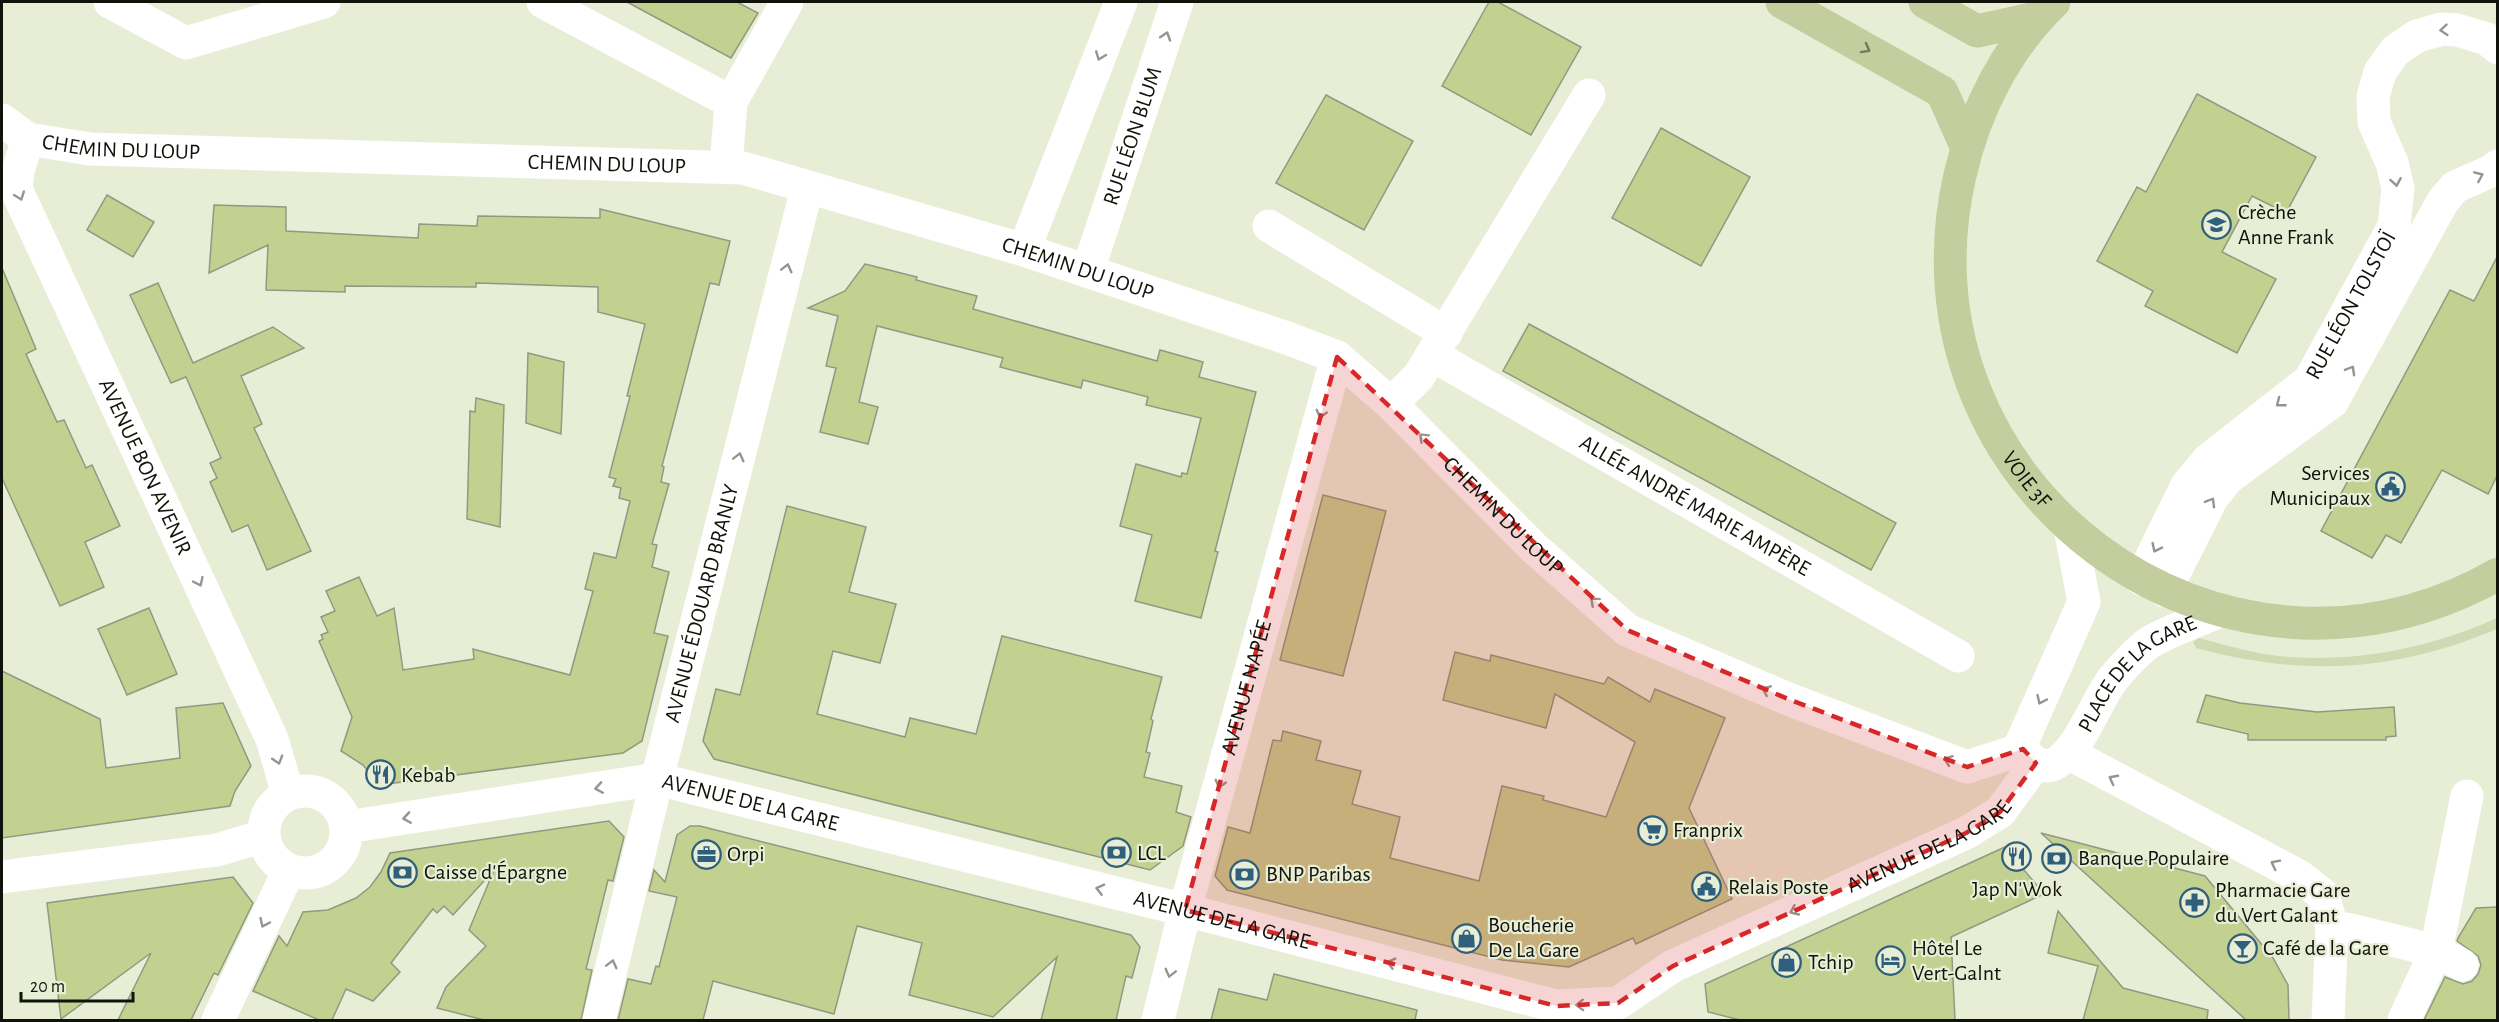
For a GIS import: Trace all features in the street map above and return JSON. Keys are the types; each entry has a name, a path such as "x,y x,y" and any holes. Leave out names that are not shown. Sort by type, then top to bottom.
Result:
{"main road":[{"path":"1782,2 1942,92 1966,146"},
{"path":"1925,2 1977,31 2046,10"},
{"name":"VOIE 3F","path":"2046,10 2015,47 1979,111 1966,146 1953,204 1950,264 1956,324 1968,369 1995,435 2028,485 2070,528 2116,564 2153,585 2220,611 2285,622 2352,622 2417,609 2478,585 2498,574"}],"street":[{"path":"110,2 186,43 324,2"},
{"path":"543,2 731,102"},
{"path":"726,167 731,102 787,2"},
{"path":"1024,250 1121,2"},
{"name":"RUE LÉON BLUM","path":"1088,270 1177,2"},
{"name":"RUE LÉON TOLSTOÏ","path":"2153,585 2187,485 2208,460 2310,380 2394,226 2398,188 2392,163 2374,122 2373,98 2380,72 2395,51 2416,36 2442,29 2457,30 2487,39 2498,48"},
{"path":"1391,404 1419,376 1589,95"},
{"name":"CHEMIN DU LOUP","path":"2,120 28,139 90,149 743,168 1088,270 1337,357 1391,404 1534,548 1627,630 1788,699 1967,767 2029,756"},
{"name":"AVENUE BON AVENIR","path":"28,139 18,171 16,189 272,740 288,794"},
{"name":"RUE LÉON TOLSTOÏ","path":"2153,585 2228,478 2332,402 2443,201 2456,187 2498,166"},
{"name":"AVENUE ÉDOUARD BRANLY","path":"599,1020 657,779 807,188"},
{"name":"ALLÉE ANDRÉ MARIE AMPÈRE","path":"1269,226 1439,344 1958,656"},
{"name":"AVENUE NAPÉE","path":"1158,1020 1185,910 1337,357"},
{"path":"2029,756 2021,744 2084,602 2070,528"},
{"name":"PLACE DE LA GARE","path":"2029,756 2047,766 2055,764 2068,753 2112,680 2150,642 2220,611"},
{"name":"PLACE DE LA GARE","path":"2068,753 2299,876 2323,895 2332,927 2328,1020"},
{"name":"AVENUE DE LA GARE","path":"346,827 657,779 1185,910 1556,1006 1625,1015 1673,966 1966,832 2000,812 2029,756"},
{"path":"314,791 326,796 336,804 343,815 346,827 345,841 340,855 331,865 318,872 303,874 280,866 272,857 263,836 264,823 269,811 277,801 288,794 314,791"},
{"path":"2404,1020 2449,958 2467,796"},
{"path":"2,877 217,850 263,836"},
{"path":"218,1020 289,870"},
{"path":"2347,929 2449,958"}],"highlighted area":[{"path":"1337,357 1627,630 1788,699 1967,767 2023,749 2036,763 2000,812 1966,833 1673,966 1618,1003 1556,1006 1185,910"}],"green space":[{"path":"2497,618 2497,629 2459,643 2385,662 2348,666 2311,666 2235,657 2196,648 2193,642 2199,638 2269,655 2335,658 2418,645 2472,629"}],"building":[{"path":"627,2 737,2 758,13 731,58"},
{"path":"1489,2 1498,2 1581,47 1531,135 1442,86"},
{"path":"2197,94 2316,157 2286,213 2252,196 2222,252 2276,279 2237,353 2145,306 2153,291 2097,261 2137,187 2146,192"},
{"path":"1326,95 1413,141 1364,230 1276,183"},
{"path":"1661,128 1750,177 1701,266 1612,218"},
{"path":"107,195 154,222 133,257 87,230"},
{"path":"214,205 286,207 286,231 418,238 419,224 477,226 478,216 600,218 600,209 730,241 719,285 710,283 662,466 664,467 661,482 669,484 652,544 657,545 652,567 669,572 654,633 668,636 642,741 623,753 380,785 363,765 341,751 352,717 319,641 323,639 321,635 328,632 321,617 335,611 326,591 359,577 377,616 394,608 403,670 474,659 473,649 570,675 593,591 585,589 594,553 616,558 630,501 619,498 621,488 613,486 616,479 609,477 630,396 627,396 645,324 598,312 598,287 476,283 476,287 345,286 345,292 266,290 268,245 209,273"},
{"path":"2498,255 2498,474 2488,494 2442,470 2401,543 2386,535 2372,558 2321,531 2450,290 2474,301"},
{"path":"865,264 977,296 973,309 1157,361 1160,350 1203,362 1199,377 1256,392 1215,551 1218,552 1201,618 1135,601 1152,535 1120,526 1136,464 1181,477 1182,473 1187,474 1201,418 1146,405 1148,397 1083,380 1081,388 1000,367 1003,358 877,326 859,402 878,407 868,444 820,432 836,368 826,366 838,316 808,308 845,291"},
{"path":"2,268 36,349 26,354 57,422 64,420 86,468 92,465 120,526 85,542 104,587 60,606 2,478"},
{"path":"158,283 193,363 273,327 304,348 241,376 262,424 254,428 311,551 267,570 248,525 232,532 210,482 217,478 210,463 221,458 186,377 171,383 130,295"},
{"path":"1529,324 1896,523 1871,570 1503,371"},
{"path":"528,353 564,362 561,434 526,423"},
{"path":"476,398 504,405 500,527 467,519 470,411 475,412"},
{"path":"1323,495 1386,511 1343,676 1280,660"},
{"path":"787,506 866,527 849,592 896,604 880,663 833,651 817,714 905,737 910,718 976,734 1002,636 1162,677 1151,719 1153,721 1146,752 1150,753 1144,777 1182,786 1176,812 1191,817 1183,846 1150,870 714,759 703,741 716,689 740,695"},
{"path":"149,608 177,674 127,695 98,629"},
{"path":"1455,652 1490,661 1491,655 1604,684 1608,677 1650,702 1655,689 1725,718 1689,808 1732,899 1636,944 1633,938 1569,967 1502,960 1227,890 1215,876 1228,827 1250,833 1273,740 1281,741 1283,731 1321,741 1316,760 1361,771 1352,804 1400,817 1390,858 1479,881 1502,786 1544,796 1543,800 1606,817 1635,742 1555,694 1546,728 1443,700"},
{"path":"2,671 100,719 106,768 180,758 176,708 223,703 251,766 235,791 230,806 2,838"},
{"path":"2206,695 2240,703 2317,712 2394,707 2396,736 2386,737 2386,740 2248,740 2248,734 2197,722"},
{"path":"609,821 624,837 613,881 608,880 586,969 592,970 581,1020 484,1020 437,1008 446,987 486,946 469,930 494,870 453,915 444,906 437,913 433,909 391,963 400,972 373,1001 346,989 332,1020 319,1020 253,991 279,936 287,946 303,912 328,910 356,898 370,887 381,872 390,853"},
{"path":"690,826 700,826 1131,935 1140,947 1132,978 1126,976 1116,1020 1041,1020 1057,957 993,1017 909,995 922,943 857,926 834,1014 713,981 703,1020 618,1020 628,979 651,984 656,966 659,967 677,897 649,891 654,870 665,882 677,835"},
{"path":"2041,833 2205,876 2273,958 2288,985 2289,1020 2246,1020"},
{"path":"2005,847 2044,894 1951,937 1955,1020 1740,1020 1708,1012 1705,984"},
{"path":"233,877 253,903 218,975 214,973 191,1020 118,1020 151,953 61,1019 47,903"},
{"path":"2498,907 2498,1020 2424,1020 2445,977 2463,984 2472,981 2478,974 2481,965 2478,956 2457,941 2476,908"},
{"path":"2058,911 2123,988 2208,1010 2207,1020 2083,1020 2098,966 2048,953"},
{"path":"1274,974 1417,1010 1415,1020 1211,1020 1219,989 1267,1000"}],"place":[{"name":"Crèche Anne Frank","path":"2217,225"},
{"name":"Services Municipaux","path":"2391,486"},
{"name":"Kebab","path":"380,775"},
{"name":"Franprix","path":"1652,830"},
{"name":"LCL","path":"1116,853"},
{"name":"Orpi","path":"706,854"},
{"name":"Jap N'Wok","path":"2017,857"},
{"name":"Banque Populaire","path":"2057,858"},
{"name":"Caisse d'Épargne","path":"403,872"},
{"name":"BNP Paribas","path":"1245,874"},
{"name":"Relais Poste","path":"1707,887"},
{"name":"Pharmacie Gare du Vert Galant","path":"2194,903"},
{"name":"Boucherie De La Gare","path":"1467,938"},
{"name":"Café de la Gare","path":"2242,948"},
{"name":"Hôtel Le Vert-Galnt","path":"1891,961"},
{"name":"Tchip","path":"1787,962"}]}
